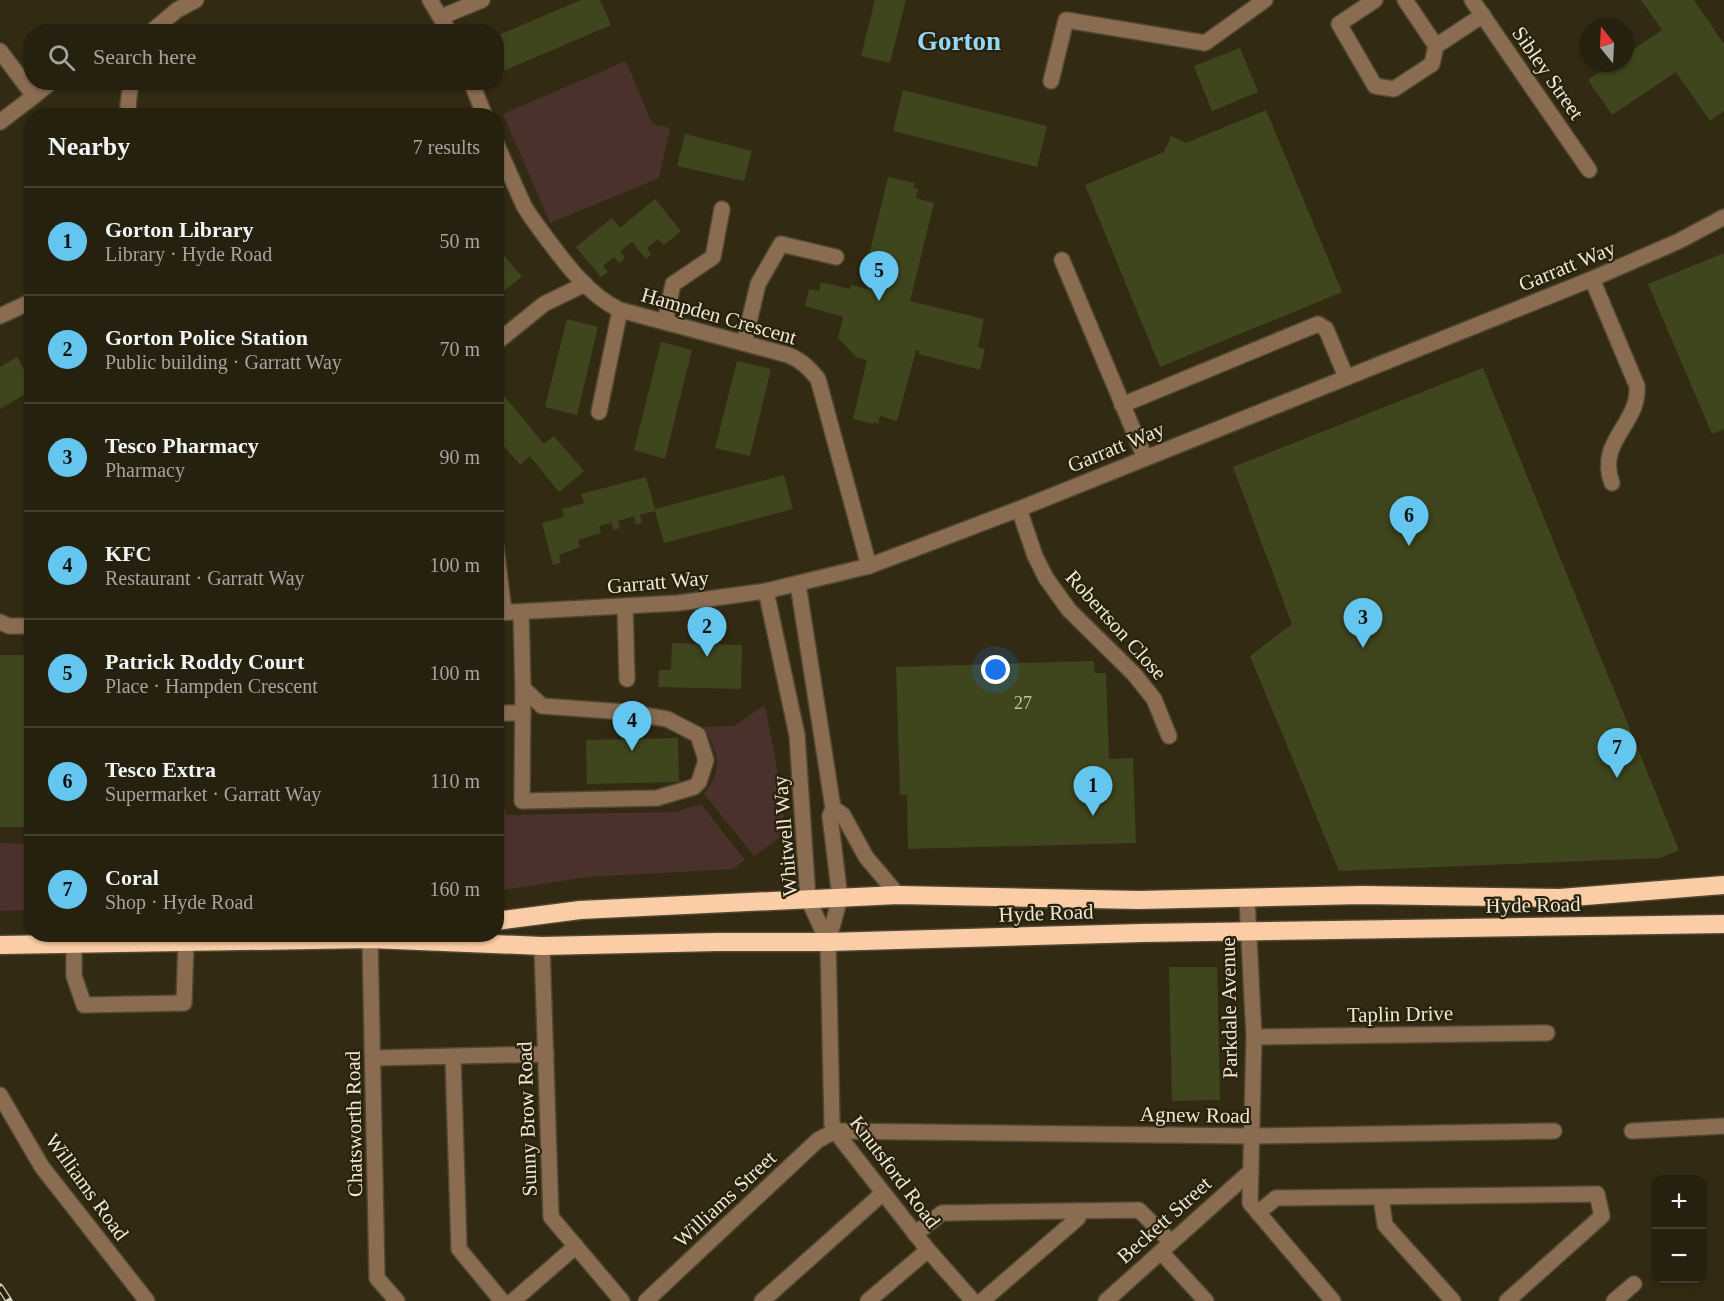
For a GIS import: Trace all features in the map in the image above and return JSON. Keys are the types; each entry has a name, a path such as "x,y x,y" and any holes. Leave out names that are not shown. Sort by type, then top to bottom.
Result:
{"highway":[{"name":"Hyde Road","path":"504,920 580,910 898,895 1139,900 1363,895 1560,898 1724,885"},
{"name":"Hyde Road","path":"444,942 542,946 828,942 1249,931 1724,924"},
{"name":"Hyde Road","path":"0,945 88,942"},
{"name":"Hyde Road","path":"166,942 213,942"}],"street":[{"path":"160,24 177,10 196,0"},
{"path":"430,0 445,24"},
{"path":"441,16 482,0"},
{"path":"1051,81 1066,20 1205,43 1265,0"},
{"path":"1375,0 1339,24 1375,86 1394,89 1432,64 1436,46 1483,15"},
{"path":"1405,0 1436,46"},
{"name":"Sibley Street","path":"1472,0 1589,170"},
{"path":"0,51 24,83"},
{"path":"29,90 34,96"},
{"path":"0,122 41,90"},
{"path":"129,108 130,90"},
{"path":"474,90 482,108"},
{"name":"Hampden Crescent","path":"504,161 524,206 585,285 597,297 620,310 799,359 818,379 869,566"},
{"path":"665,322 673,284 713,257 722,209"},
{"name":"Garratt Way","path":"504,613 678,603 798,585 869,566 1019,509 1593,279 1679,241 1724,217"},
{"path":"744,343 758,284 782,244 836,257"},
{"path":"1062,260 1145,458"},
{"path":"1593,279 1638,396 1632,414 1614,441 1609,455 1607,471 1612,483"},
{"path":"504,336 544,304 585,285"},
{"path":"0,316 24,305"},
{"path":"599,412 620,310"},
{"path":"1122,405 1318,324 1326,329 1346,377"},
{"name":"Robertson Close","path":"1019,509 1035,555 1046,578 1069,610 1134,674 1154,699 1169,736"},
{"path":"798,585 833,808 830,816 840,898 828,942"},
{"name":"Whitwell Way","path":"766,591 797,735 808,899 828,942"},
{"path":"625,607 627,679"},
{"path":"521,612 524,688 522,801 657,798 694,787 699,782 706,760 698,735 667,719 625,712 543,706 524,688"},
{"path":"0,622 9,626 24,626"},
{"path":"504,713 523,713"},
{"path":"833,808 843,815 866,857 898,895"},
{"name":"Parkdale Avenue","path":"1247,899 1254,1037 1250,1203 1329,1300"},
{"name":"Chatsworth Road","path":"370,942 377,1278 397,1301"},
{"name":"Knutsford Road","path":"828,942 830,1113 835,1131 915,1234 973,1301"},
{"path":"75,944 74,976 84,1005 184,1003 186,943"},
{"name":"Sunny Brow Road","path":"542,946 551,1217 622,1301"},
{"name":"Taplin Drive","path":"1254,1037 1547,1033"},
{"path":"374,1058 546,1054"},
{"path":"453,1057 459,1249 502,1301"},
{"name":"Williams Road","path":"0,1095 42,1167 147,1301"},
{"path":"1632,1131 1724,1126"},
{"name":"Agnew Road","path":"835,1131 1251,1136 1554,1131"},
{"name":"Williams Street","path":"646,1301 818,1140 835,1131"},
{"name":"Beckett Street","path":"1106,1301 1251,1171"},
{"path":"762,1301 883,1193"},
{"path":"1258,1213 1276,1198 1597,1194 1602,1216 1506,1301"},
{"path":"1381,1197 1385,1225 1453,1301"},
{"path":"915,1234 942,1213 1140,1210 1203,1300"},
{"path":"982,1301 1078,1218 1078,1211"},
{"path":"513,1301 576,1246"},
{"path":"868,1301 928,1250"},
{"path":"1614,1301 1634,1284"}],"shaded area":[{"path":"626,61 652,124 670,128 659,178 550,223 504,114"},
{"path":"765,705 781,789 785,831 783,835 754,856 704,794 714,777 717,761 713,745 703,727 734,726"},
{"path":"701,804 745,860 733,869 587,877 504,890 504,808 506,815 676,812"},
{"path":"0,843 24,844 24,910 0,911"}],"building":[{"path":"581,0 600,0 611,25 504,71 504,33"},
{"path":"875,0 906,0 890,63 861,56"},
{"path":"1641,0 1694,0 1724,44 1724,111 1710,121 1676,72 1612,115 1588,80 1600,72 1634,72 1634,49 1662,30"},
{"path":"1240,48 1258,92 1212,111 1194,66"},
{"path":"903,90 1047,126 1037,167 893,131"},
{"path":"1266,110 1342,292 1160,367 1085,185 1164,152 1171,136 1186,143"},
{"path":"685,134 752,151 744,181 677,166"},
{"path":"888,177 915,183 913,188 918,189 916,198 934,203 910,301 984,319 978,347 985,349 980,370 919,354 916,350 897,421 880,416 878,424 874,422 873,424 853,419 867,360 856,357 838,338 843,317 805,306 809,289 819,291 821,282 850,289 851,285 867,289 872,269 866,268"},
{"path":"655,199 681,231 664,245 658,239 647,248 651,254 646,259 632,242 620,251 625,258 619,263 614,257 603,266 608,272 601,277 576,247 612,218 620,228"},
{"path":"1724,253 1724,429 1712,434 1648,284"},
{"path":"504,256 522,277 504,290"},
{"path":"567,319 598,327 577,415 545,407"},
{"path":"661,342 692,350 665,459 634,450"},
{"path":"17,357 24,369 24,395 0,409 0,367"},
{"path":"737,361 771,369 750,456 715,448"},
{"path":"1483,368 1679,850 1660,858 1339,871 1250,656 1292,624 1233,467"},
{"path":"504,396 544,444 554,436 584,471 559,492 530,456 520,465 504,446"},
{"path":"784,475 793,509 664,543 655,511 640,515 642,523 636,524 634,516 618,521 620,528 613,530 612,523 599,526 601,533 578,540 580,547 559,555 561,563 553,565 542,523 564,517 562,509 584,503 581,494 646,477 655,509"},
{"path":"672,643 742,645 741,689 658,687 659,670 671,670"},
{"path":"0,655 24,655 24,827 0,827"},
{"path":"1094,661 1095,673 1106,673 1109,759 1133,758 1136,843 908,849 907,795 900,795 896,667"},
{"path":"678,738 679,782 587,784 586,740"},
{"path":"1169,967 1217,967 1220,1100 1172,1101"}],"railway":[{"path":"0,1287 9,1301"}],"place":[{"name":"Patrick Roddy Court","path":"879,301"},
{"name":"Tesco Extra","path":"1409,546"},
{"name":"Tesco Pharmacy","path":"1363,648"},
{"name":"Gorton Police Station","path":"707,657"},
{"name":"KFC","path":"632,751"},
{"name":"Coral","path":"1617,778"},
{"name":"Gorton Library","path":"1093,816"}],"district":[{"name":"Gorton","path":"959,41"}]}
